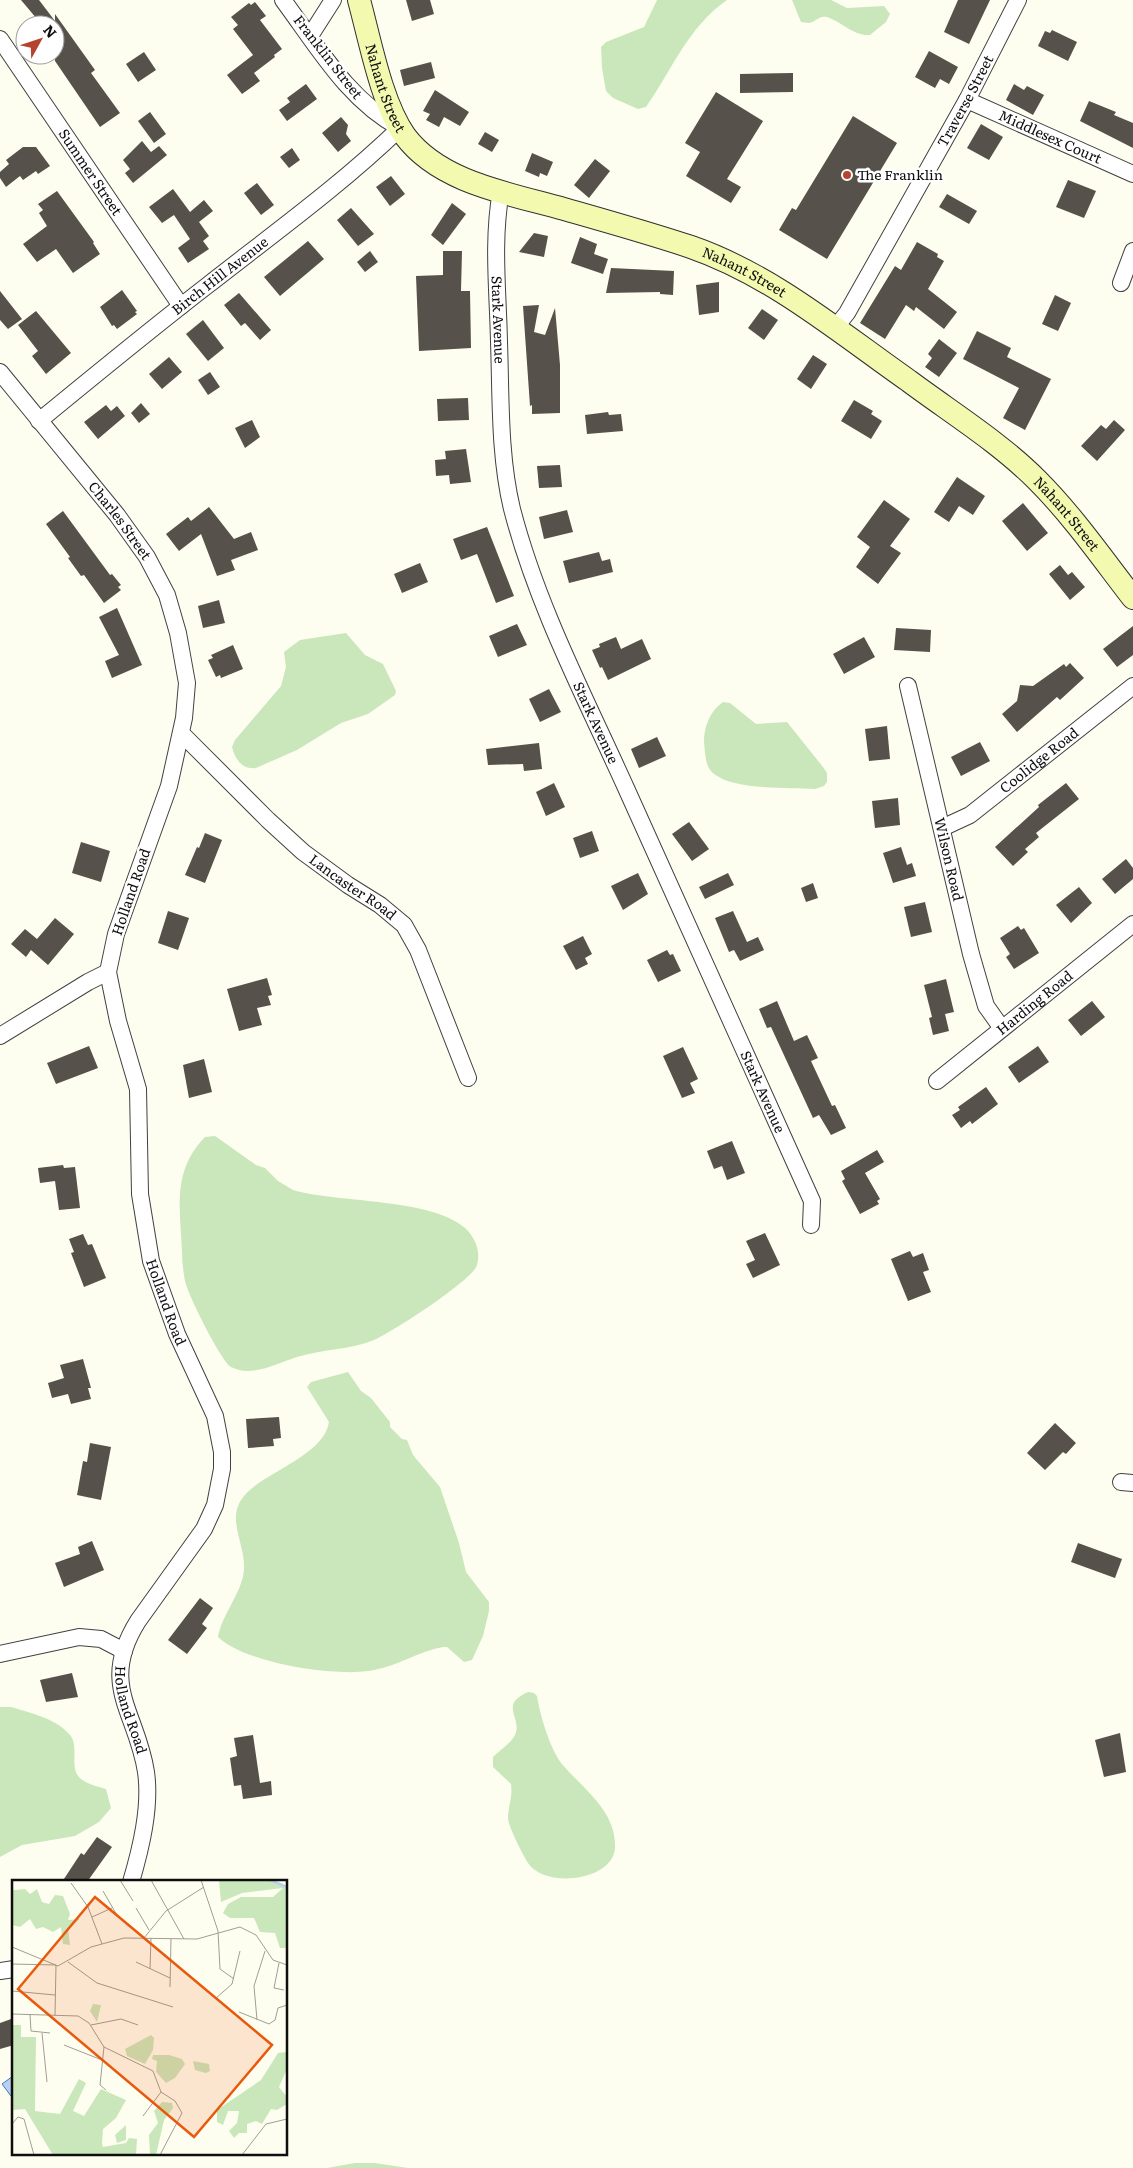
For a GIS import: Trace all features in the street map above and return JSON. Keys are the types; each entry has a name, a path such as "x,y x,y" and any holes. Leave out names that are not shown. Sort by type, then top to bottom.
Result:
{"main road":[{"name":"Nahant Street","path":"359,0 392,112 400,128 412,144 433,161 469,180 501,191 674,241 718,257 767,282 835,328 978,431 1024,468 1070,516 1133,598"}],"street":[{"name":"Franklin Street","path":"284,0 359,100 400,128"},
{"path":"310,36 333,0"},
{"name":"Traverse Street","path":"835,328 847,313 967,100 1018,0"},
{"name":"Summer Street","path":"0,39 181,306"},
{"name":"Middlesex Court","path":"967,100 1133,174"},
{"name":"Birch Hill Avenue","path":"39,421 378,150 400,128"},
{"name":"Stark Avenue","path":"501,191 497,215 496,255 502,434 507,482 518,531 530,567 569,661 812,1201 811,1225"},
{"path":"1122,282 1133,251"},
{"name":"Charles Street","path":"0,372 137,541 158,575 178,633 187,696"},
{"name":"Wilson Road","path":"908,686 956,893 983,998 990,1013 1001,1027"},
{"name":"Coolidge Road","path":"942,828 970,815 1133,686"},
{"name":"Holland Road","path":"131,1880 145,1818 146,1781 142,1756 124,1706 121,1690 124,1651 129,1636 138,1621 204,1529 215,1505 219,1487 222,1452 216,1416 174,1326 151,1261 140,1188 138,1089 118,1020 108,972 116,934 169,786 182,734 187,696"},
{"name":"Lancaster Road","path":"182,734 268,820 303,852 348,885 380,905 404,925 418,950 468,1078"},
{"name":"Harding Road","path":"936,1081 1001,1027 1133,924"},
{"path":"0,1036 88,982 108,972"},
{"path":"0,1654 79,1637 101,1640 124,1651"}],"green space":[{"path":"657,0 727,0 713,11 691,36 646,107 638,109 613,98 606,91 601,47 606,42 644,27"},
{"path":"792,0 831,0 847,8 884,6 890,14 886,22 870,35 864,35 827,17 822,17 809,23 801,22"},
{"path":"346,633 365,655 383,664 396,691 395,695 368,714 341,723 297,750 256,768 247,767 240,763 232,747 235,740 281,686 286,667 284,652 300,640"},
{"path":"723,702 730,703 756,724 787,722 827,773 827,782 824,786 815,789 760,787 731,782 711,771 706,757 705,730 711,714"},
{"path":"215,1136 256,1165 265,1168 278,1181 293,1190 408,1206 450,1218 465,1228 472,1236 478,1250 477,1265 462,1282 447,1293 413,1317 374,1340 355,1346 307,1354 256,1370 247,1371 231,1367 213,1341 192,1300 185,1281 182,1262 180,1190 183,1176 194,1150 205,1137"},
{"path":"348,1372 361,1391 371,1398 390,1422 390,1427 402,1439 407,1440 413,1455 440,1487 459,1543 466,1572 489,1602 489,1611 483,1636 472,1660 464,1662 447,1647 443,1647 383,1668 358,1672 338,1672 269,1661 231,1646 218,1637 223,1620 240,1587 244,1570 236,1522 239,1504 244,1496 253,1488 305,1454 325,1434 329,1422 307,1387 311,1382"},
{"path":"528,1692 534,1693 537,1696 546,1732 558,1758 597,1801 610,1823 614,1835 615,1848 611,1859 603,1868 591,1874 577,1878 562,1878 548,1876 537,1871 528,1863 510,1827 508,1818 511,1784 493,1767 493,1757 515,1735 517,1729 513,1712 514,1702"},
{"path":"0,1707 11,1707 50,1720 58,1724 70,1735 73,1740 74,1764 77,1775 86,1782 106,1789 111,1808 99,1822 75,1836 22,1845 0,1857"},
{"path":"355,2163 375,2163 408,2168 327,2168"}],"water":[{"path":"12,2077 12,2097 2,2084"}],"building":[{"path":"21,0 39,0 50,15 34,15"},
{"path":"406,0 430,0 434,14 412,21"},
{"path":"958,0 990,0 969,44 944,32"},
{"path":"255,2 266,16 260,20 282,49 274,55 275,57 254,73 260,81 242,94 227,75 253,55 233,29 238,25 231,17 249,3 251,5"},
{"path":"65,28 95,70 91,73 120,113 100,127 58,65 65,65"},
{"path":"1052,30 1077,42 1068,61 1038,46 1045,31 1050,33"},
{"path":"929,51 958,67 949,84 940,79 935,88 915,77"},
{"path":"144,52 156,70 138,82 126,64"},
{"path":"431,62 435,78 404,86 400,70"},
{"path":"793,73 793,92 740,93 740,74"},
{"path":"306,84 317,99 287,121 279,110 290,102 287,98"},
{"path":"1014,84 1024,90 1027,86 1044,95 1033,115 1006,100"},
{"path":"435,90 469,112 460,126 444,117 439,127 426,120 430,114 423,111"},
{"path":"716,92 763,121 727,179 741,187 731,203 686,176 700,152 685,143"},
{"path":"1089,101 1116,112 1114,115 1133,123 1133,148 1080,121"},
{"path":"150,112 166,134 154,143 138,121"},
{"name":"The Franklin","path":"853,116 897,143 827,259 779,230 792,208 796,210"},
{"path":"341,117 348,125 346,134 351,141 338,152 322,133"},
{"path":"981,124 1003,137 989,160 967,148"},
{"path":"485,132 499,140 492,152 478,144"},
{"path":"142,141 151,152 159,146 167,155 133,183 125,173 130,169 123,160"},
{"path":"23,147 36,147 50,166 38,174 36,171 23,180 20,176 6,187 0,178 0,172 9,164 6,160"},
{"path":"292,148 300,160 289,168 280,157"},
{"path":"532,153 553,162 547,176 540,173 539,177 525,171"},
{"path":"595,159 610,171 589,198 574,185"},
{"path":"391,176 405,194 390,206 376,187"},
{"path":"1068,180 1096,191 1084,218 1056,207"},
{"path":"257,183 274,205 261,215 244,193"},
{"path":"173,189 190,212 204,200 213,211 199,222 209,236 203,241 209,249 188,263 178,248 190,239 174,215 162,223 149,207"},
{"path":"57,191 94,242 100,254 73,273 56,249 37,262 23,244 47,226 39,213 43,210 38,204"},
{"path":"947,194 977,211 969,224 939,207"},
{"path":"452,203 466,214 443,245 431,235"},
{"path":"351,208 374,234 358,246 337,220"},
{"path":"534,233 548,236 544,257 519,252"},
{"path":"580,237 597,244 594,254 608,259 603,274 571,263"},
{"path":"308,241 324,259 280,296 264,277"},
{"path":"917,242 938,254 937,257 944,261 928,289 957,312 944,329 916,307 914,311 906,305 885,339 860,323 895,266 901,270"},
{"path":"370,251 378,262 365,272 357,262"},
{"path":"443,251 462,251 461,291 470,291 471,348 419,351 416,276 443,275"},
{"path":"611,268 674,271 673,295 660,294 660,292 606,293"},
{"path":"719,282 719,312 699,315 696,285"},
{"path":"122,290 137,311 135,312 137,314 117,329 114,325 112,326 100,307"},
{"path":"0,291 22,319 8,329 0,320"},
{"path":"239,293 271,330 260,340 245,323 241,326 224,305"},
{"path":"1055,295 1071,303 1058,331 1042,324"},
{"path":"539,305 534,332 545,335 555,308 560,365 560,413 532,414 532,405 530,406 523,306"},
{"path":"762,309 778,320 764,340 748,328"},
{"path":"36,311 71,353 46,374 32,356 38,351 18,325"},
{"path":"203,320 224,348 208,361 186,334"},
{"path":"977,331 1011,348 1007,357 1051,379 1025,430 1003,418 1019,388 963,359"},
{"path":"939,339 957,353 939,377 925,367 932,358 928,354"},
{"path":"813,355 827,364 811,389 797,379"},
{"path":"169,357 182,372 162,389 149,374"},
{"path":"210,372 220,387 208,395 198,380"},
{"path":"468,398 469,420 438,421 437,399"},
{"path":"854,400 873,411 871,414 882,421 871,439 841,421"},
{"path":"141,403 150,414 139,423 131,413"},
{"path":"106,405 111,411 117,406 125,416 98,439 84,422"},
{"path":"608,412 609,415 621,414 623,431 587,434 585,415"},
{"path":"252,420 260,437 245,448 235,428"},
{"path":"1114,420 1125,430 1097,461 1081,446 1101,425 1106,429"},
{"path":"466,449 471,482 450,484 449,475 436,476 435,460 446,459 445,451"},
{"path":"560,465 562,487 539,488 537,466"},
{"path":"957,477 985,496 973,515 959,506 949,522 934,512"},
{"path":"884,500 910,519 890,546 901,553 878,584 856,567 870,547 857,537"},
{"path":"1023,503 1048,533 1027,551 1002,521"},
{"path":"209,507 234,539 251,532 258,550 231,560 235,570 217,576 201,534 179,551 166,534 188,517 191,521"},
{"path":"567,510 573,532 544,539 539,517"},
{"path":"63,511 110,575 112,574 121,585 118,587 121,590 104,603 84,575 81,576 46,524"},
{"path":"487,527 514,596 496,603 477,554 461,560 453,539"},
{"path":"599,552 602,561 610,559 613,572 569,583 563,561"},
{"path":"420,563 428,582 402,593 394,574"},
{"path":"1060,565 1068,575 1072,572 1085,587 1070,600 1049,574"},
{"path":"219,600 225,623 203,628 198,606"},
{"path":"117,608 142,665 112,678 105,661 119,655 99,617"},
{"path":"517,624 527,645 498,657 489,636"},
{"path":"1133,626 1133,655 1117,667 1103,649"},
{"path":"896,628 931,630 930,652 894,650"},
{"path":"616,637 621,649 642,639 651,659 608,680 592,650 600,647 599,644"},
{"path":"864,637 875,657 844,674 833,654"},
{"path":"233,645 243,669 221,678 220,675 216,677 208,660 213,658 211,655"},
{"path":"1070,663 1084,678 1060,700 1057,697 1017,732 1002,714 1017,701 1020,685 1033,686 1064,664 1066,667"},
{"path":"549,689 561,712 540,722 529,699"},
{"path":"887,726 890,759 869,761 865,729"},
{"path":"657,737 666,756 639,768 631,749"},
{"path":"980,742 990,761 961,776 951,757"},
{"path":"539,743 542,769 524,771 523,764 488,765 486,749"},
{"path":"554,783 565,807 546,816 536,792"},
{"path":"1066,783 1079,799 1036,833 1039,837 1025,849 1028,852 1013,866 995,847 1039,807 1038,805"},
{"path":"898,798 900,825 875,828 872,801"},
{"path":"689,822 709,849 692,861 672,834"},
{"path":"592,831 599,851 580,858 573,838"},
{"path":"205,833 222,840 205,883 185,875"},
{"path":"81,842 110,851 101,882 72,873"},
{"path":"901,847 907,865 912,863 916,876 893,883 883,853"},
{"path":"1126,859 1133,868 1133,879 1115,894 1102,879"},
{"path":"638,873 648,894 623,910 611,886"},
{"path":"728,873 734,885 705,899 699,887"},
{"path":"813,883 818,898 806,902 801,888"},
{"path":"1079,887 1092,903 1071,923 1056,905"},
{"path":"925,902 932,932 911,937 904,907"},
{"path":"168,911 189,918 178,950 158,943"},
{"path":"733,911 747,942 758,937 764,950 740,961 734,950 729,952 715,918"},
{"path":"55,918 74,934 48,965 31,950 26,957 11,944 25,929 37,939"},
{"path":"1018,926 1021,930 1024,928 1039,953 1014,969 1006,957 1010,954 1000,938"},
{"path":"583,936 592,954 585,958 588,964 576,970 563,946"},
{"path":"667,950 670,955 673,954 681,971 658,982 647,960"},
{"path":"267,978 272,995 268,996 271,1005 257,1008 262,1025 239,1031 227,989"},
{"path":"946,979 954,1012 945,1014 949,1031 933,1035 929,1018 932,1017 924,985"},
{"path":"777,1001 794,1041 807,1035 818,1058 811,1061 832,1106 835,1105 846,1128 831,1135 819,1115 813,1118 771,1027 767,1028 759,1009"},
{"path":"1092,1001 1105,1017 1081,1036 1068,1020"},
{"path":"89,1046 98,1068 56,1084 47,1063"},
{"path":"1038,1046 1049,1062 1019,1083 1008,1067"},
{"path":"683,1047 698,1079 690,1083 695,1093 682,1098 663,1056"},
{"path":"204,1059 212,1092 189,1098 183,1065"},
{"path":"986,1087 998,1104 972,1124 970,1121 961,1128 952,1115 960,1110 958,1107"},
{"path":"732,1141 745,1173 727,1180 722,1166 714,1169 707,1151"},
{"path":"877,1150 884,1162 865,1173 880,1199 877,1201 879,1204 860,1214 842,1181 845,1179 841,1171"},
{"path":"63,1165 64,1168 75,1167 80,1208 59,1210 55,1181 40,1183 38,1168"},
{"path":"765,1233 780,1265 753,1278 746,1264 755,1260 746,1241"},
{"path":"83,1234 88,1245 92,1244 106,1278 84,1287 71,1253 74,1252 69,1239"},
{"path":"910,1251 913,1257 923,1253 929,1270 923,1272 931,1292 908,1301 891,1259"},
{"path":"83,1359 91,1388 88,1388 91,1399 71,1404 68,1394 52,1398 48,1383 64,1378 60,1365"},
{"path":"279,1417 281,1438 273,1439 274,1446 248,1448 246,1419"},
{"path":"1055,1423 1076,1443 1066,1454 1063,1452 1045,1470 1027,1453"},
{"path":"90,1443 111,1447 101,1500 77,1495 83,1461 87,1462"},
{"path":"92,1541 104,1570 64,1587 55,1563 80,1554 78,1547"},
{"path":"1078,1543 1122,1559 1115,1578 1071,1562"},
{"path":"200,1598 213,1608 202,1624 207,1628 187,1654 168,1640"},
{"path":"72,1673 78,1697 46,1702 40,1680"},
{"path":"1120,1733 1126,1772 1104,1777 1095,1740"},
{"path":"253,1735 260,1783 271,1781 272,1795 243,1799 241,1785 234,1786 230,1758 237,1756 234,1738"},
{"path":"97,1837 112,1847 88,1880 63,1880 81,1853 84,1855"},
{"path":"12,2019 12,2046 0,2049 0,2023"}],"place":[{"name":"The Franklin","path":"847,175"}]}
